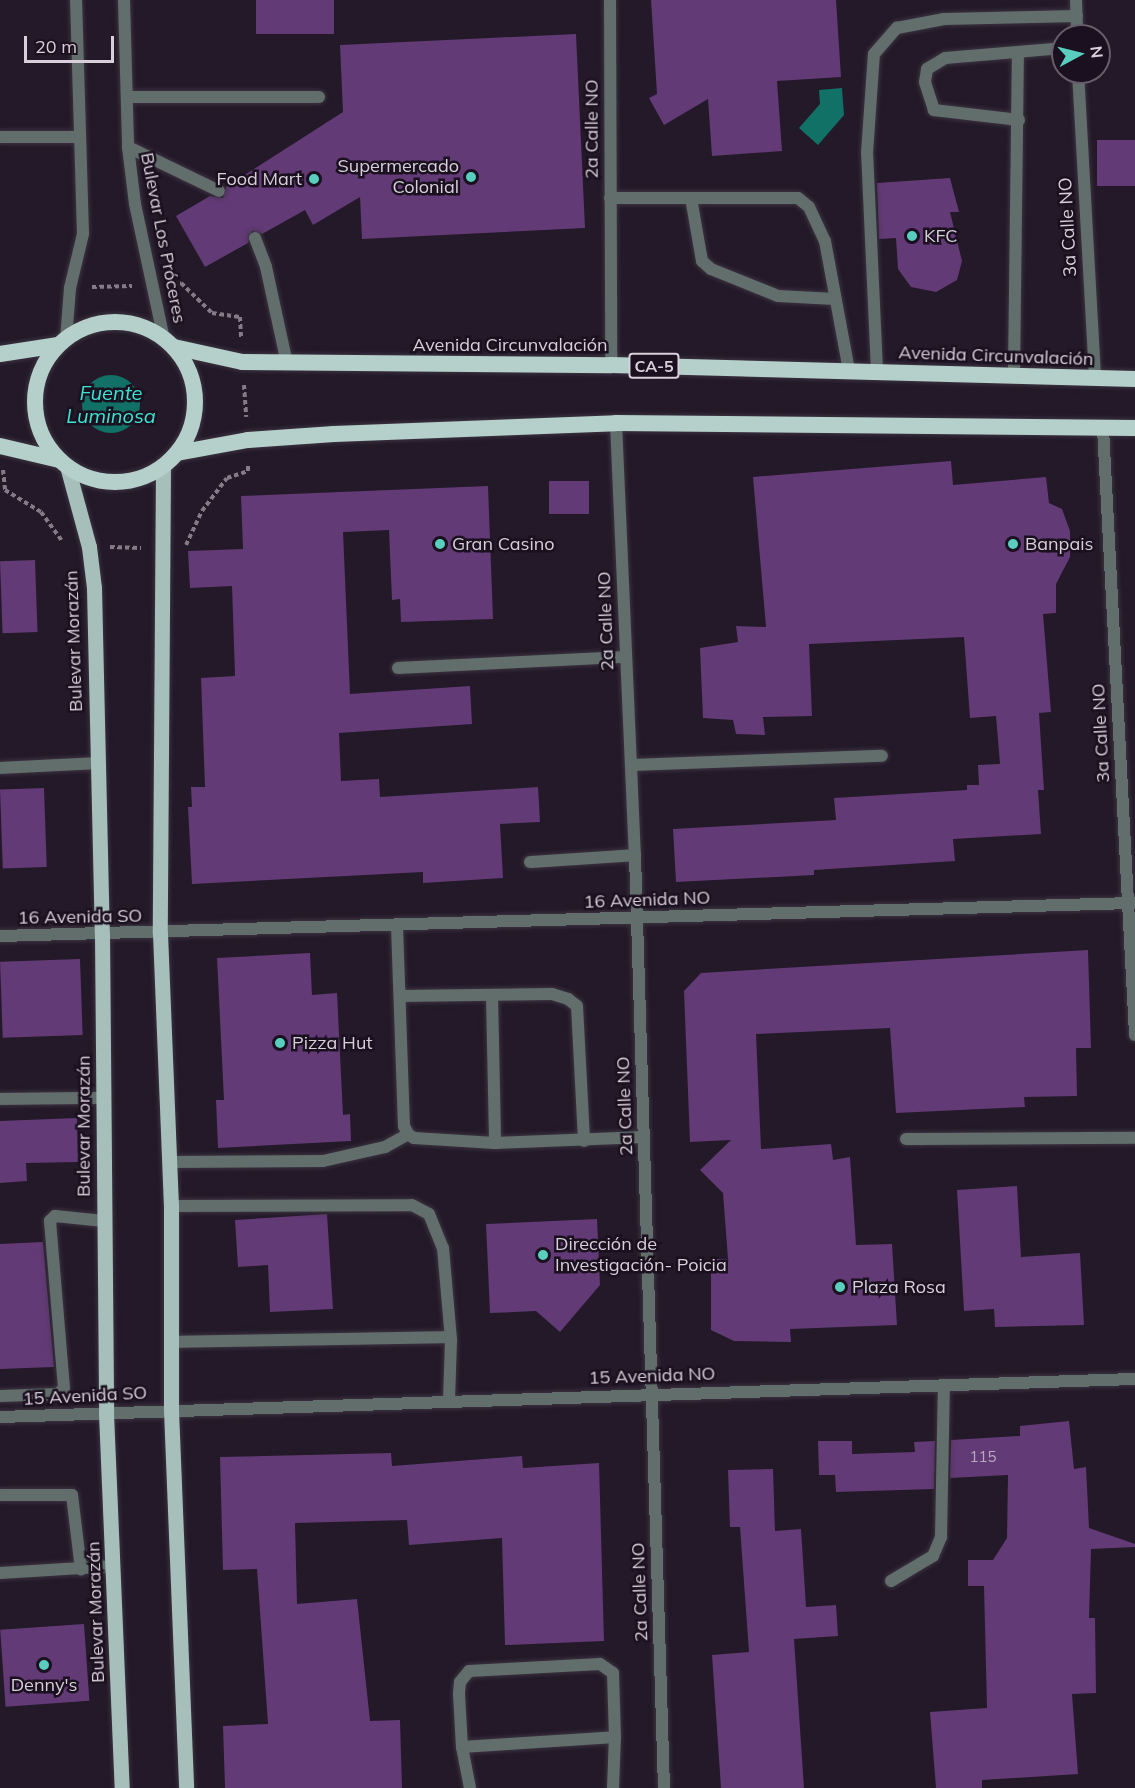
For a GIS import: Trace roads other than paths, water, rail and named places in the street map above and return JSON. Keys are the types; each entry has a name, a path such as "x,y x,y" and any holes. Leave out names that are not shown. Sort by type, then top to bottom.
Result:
{"highway":[{"name":"CA-5","path":"0,354 62,342 89,326 112,321 134,324 169,343"},
{"path":"62,342 44,365 35,390 36,415 41,431 63,463"},
{"name":"Avenida Circunvalación","path":"169,343 242,362 611,365 1135,379"},
{"path":"0,446 63,463 95,480 121,483 146,477 163,467 177,453 189,433 194,400 186,366 169,343"},
{"path":"177,453 248,440 334,434 616,423 1135,428"}],"main road":[{"name":"Bulevar Morazán","path":"63,463 89,547 94,588 102,934 106,1413 122,1788"},
{"path":"163,467 160,933 171,1206 171,1410 186,1788"}],"street":[{"path":"62,342 70,288 83,234 76,0"},
{"name":"Bulevar Los Próceres","path":"124,0 128,147 135,204 169,343"},
{"name":"2a Calle NO","path":"609,0 611,365"},
{"path":"1077,0 1077,24"},
{"path":"877,371 867,153 874,54 897,28 944,19 1077,16"},
{"path":"1019,120 934,110 925,82 927,69 945,58 1051,50"},
{"path":"1014,374 1019,120 1018,54"},
{"name":"3a Calle NO","path":"1079,84 1095,379"},
{"path":"128,97 319,97"},
{"path":"0,137 80,137"},
{"path":"128,147 219,191"},
{"path":"610,198 798,198 809,207 825,241 849,370"},
{"path":"691,198 702,261 711,269 778,296 835,299"},
{"path":"255,238 266,267 287,363"},
{"name":"2a Calle NO","path":"616,423 635,855 664,1788"},
{"name":"3a Calle NO","path":"1103,428 1132,903 1135,1035"},
{"path":"398,668 625,657"},
{"path":"631,765 882,756"},
{"path":"0,768 98,763"},
{"path":"530,862 635,855"},
{"name":"16 Avenida NO","path":"160,933 1132,903"},
{"path":"397,926 404,1126 408,1134 414,1138 495,1143 644,1137"},
{"name":"16 Avenida SO","path":"0,936 160,933"},
{"path":"400,996 552,994 568,999 577,1006 584,1141"},
{"path":"492,995 495,1143"},
{"path":"0,1099 103,1098"},
{"path":"169,1162 323,1161 385,1147 408,1134"},
{"path":"906,1138 1135,1138"},
{"path":"171,1206 412,1204 429,1214 443,1248 450,1337 449,1401"},
{"path":"0,1396 58,1394 64,1388 50,1221 56,1216 104,1221"},
{"path":"171,1342 450,1337"},
{"name":"15 Avenida NO","path":"171,1410 1135,1379"},
{"path":"891,1581 933,1556 941,1537 944,1385"},
{"name":"15 Avenida SO","path":"0,1417 171,1410"},
{"path":"0,1495 72,1496 81,1569"},
{"path":"0,1573 114,1566"},
{"path":"470,1788 462,1748 460,1682 469,1671 600,1664 609,1667 613,1673 615,1737 613,1788"},
{"path":"462,1748 615,1737"}],"water":[{"path":"842,88 844,115 818,145 799,128 820,104 819,90"},
{"name":"Fuente Luminosa","path":"111,375 127,380 135,388 140,404 135,420 127,428 111,433 95,428 87,420 82,404 87,388 95,380"}],"place":[{"name":"Supermercado Colonial","path":"471,177"},
{"name":"Food Mart","path":"314,179"},
{"name":"KFC","path":"912,236"},
{"name":"Gran Casino","path":"440,544"},
{"name":"Banpais","path":"1013,544"},
{"name":"Pizza Hut","path":"280,1043"},
{"name":"Dirección de Investigación- Poicia","path":"543,1255"},
{"name":"Plaza Rosa","path":"840,1287"},
{"name":"Denny's","path":"44,1665"}]}
